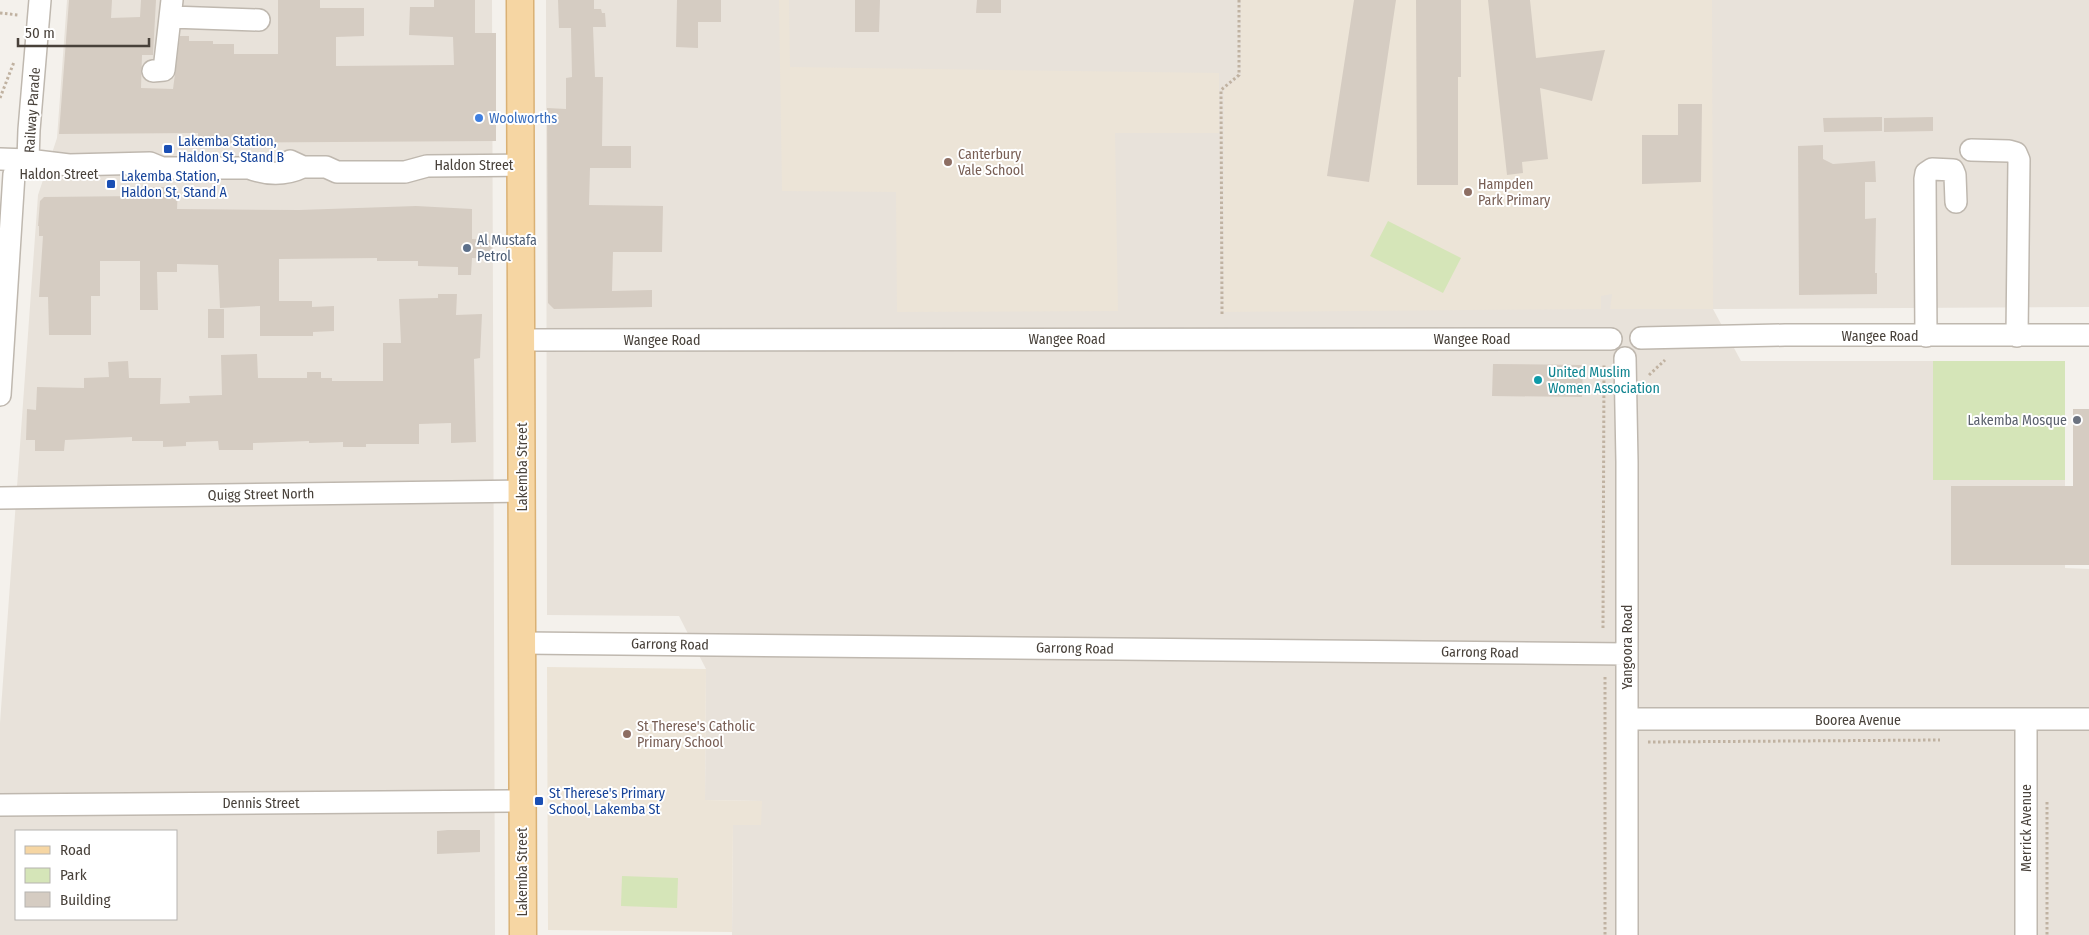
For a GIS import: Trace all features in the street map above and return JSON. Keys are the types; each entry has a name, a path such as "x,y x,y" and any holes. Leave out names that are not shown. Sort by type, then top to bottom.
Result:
{"main road":[{"name":"Lakemba Street","path":"520,0 523,935"}],"street":[{"name":"Railway Parade","path":"0,394 11,167 28,130 40,0"},
{"path":"153,71 164,70 172,9 260,20"},
{"path":"1971,150 2009,151 2016,153 2019,160 2017,336"},
{"name":"Haldon Street","path":"11,167 149,174 162,168 249,168 261,162 292,161 303,167 326,167 338,158 404,158 427,166 522,165"},
{"path":"1926,336 1925,179 1929,171 1932,169 1953,170 1955,175 1956,202"},
{"path":"1626,327 1636,330 1642,343 1638,353 1635,356 1615,359 1621,358 1611,348 1611,339 1617,331 1626,327"},
{"name":"Wangee Road","path":"1641,338 2089,335"},
{"name":"Wangee Road","path":"522,340 1611,339"},
{"name":"Yangoora Road","path":"1615,359 1627,654 1627,935"},
{"name":"Quigg Street North","path":"0,498 522,490"},
{"name":"Garrong Road","path":"523,643 1627,654"},
{"name":"Boorea Avenue","path":"1628,720 2089,719"},
{"name":"Merrick Avenue","path":"2026,720 2026,935"},
{"name":"Dennis Street","path":"0,805 522,801"}],"path":[{"path":"1222,314 1221,90 1239,75 1239,0"},
{"path":"0,13 18,14"},
{"path":"0,98 15,62"},
{"name":"Yangoora Road","path":"1603,628 1615,359"},
{"path":"1649,375 1665,360"},
{"name":"Yangoora Road","path":"1605,677 1605,935"},
{"name":"Boorea Avenue","path":"1648,742 1943,740"},
{"name":"Merrick Avenue","path":"2047,798 2047,935"}],"shaded area":[{"path":"67,0 492,0 495,935 0,935 0,723 38,195 57,138"},
{"path":"546,0 2089,0 2089,307 1713,309 1741,361 2065,361 2065,568 2089,569 2089,935 732,935 733,825 762,801 705,800 706,669 679,616 547,615"},
{"name":"Canterbury Vale School","path":"779,0 789,0 790,67 1219,73 1219,133 1115,133 1118,311 897,312 896,192 782,191"},
{"name":"Hampden Park Primary","path":"1241,0 1712,0 1713,309 1610,309 1612,294 1601,296 1601,309 1224,312 1224,90 1241,76"},
{"name":"St Therese's Catholic Primary School","path":"547,667 706,669 705,800 762,801 761,825 733,825 732,932 548,930"}],"green space":[{"path":"1388,221 1461,258 1443,293 1370,256"},
{"path":"1933,361 2065,361 2065,480 1933,480"},
{"path":"622,876 678,878 677,908 621,906"}],"building":[{"path":"69,0 112,0 111,18 140,17 141,0 156,0 153,55 142,55 141,88 173,89 180,36 189,36 189,41 213,41 213,44 234,44 234,54 278,54 278,0 320,0 320,8 364,8 364,36 336,37 336,66 454,65 453,37 409,35 410,7 434,7 434,0 475,0 475,33 496,33 496,141 198,143 198,133 59,134"},
{"path":"558,0 594,0 594,9 601,9 602,13 605,13 606,27 593,27 595,77 603,77 602,146 631,146 631,168 590,168 589,205 663,206 662,252 613,252 612,291 652,290 652,307 554,309 548,303 547,108 566,109 566,78 572,77 571,28 559,28"},
{"path":"677,0 721,0 721,22 698,22 698,48 676,47"},
{"path":"855,0 880,0 879,32 855,32"},
{"path":"977,0 1001,0 1001,13 976,13"},
{"path":"1354,0 1396,0 1369,182 1327,176"},
{"path":"1416,0 1461,0 1461,77 1458,77 1458,185 1417,185"},
{"path":"1488,0 1530,0 1536,58 1605,50 1592,101 1540,88 1548,159 1522,162 1523,173 1507,175"},
{"path":"1678,104 1702,104 1701,182 1642,184 1642,135 1678,135"},
{"path":"1882,117 1882,131 1824,132 1823,118"},
{"path":"1933,117 1933,131 1884,132 1884,118"},
{"path":"1823,145 1823,159 1833,164 1875,161 1876,182 1865,182 1865,219 1876,218 1875,273 1877,273 1877,294 1799,295 1798,146"},
{"path":"138,187 178,187 177,209 299,210 416,206 472,209 472,239 492,240 491,259 472,258 471,275 458,275 458,267 418,266 418,261 377,261 377,258 279,259 279,301 312,301 312,307 334,306 334,331 313,332 313,336 260,336 260,306 220,308 218,265 177,264 177,272 157,272 158,310 140,310 140,261 100,261 100,296 91,296 91,335 49,335 48,297 39,297 43,236 39,236 38,226 40,201 44,197 139,196"},
{"path":"438,294 457,294 456,315 482,314 480,358 474,359 476,442 451,443 451,423 419,424 419,444 366,444 366,447 343,447 343,442 309,443 309,441 253,443 253,450 219,450 218,441 186,442 186,446 163,447 163,441 132,441 132,437 65,440 64,451 35,451 35,440 26,440 27,409 36,410 37,387 84,388 84,378 109,377 108,362 128,361 129,378 161,378 160,404 190,403 189,396 222,395 221,355 257,354 258,378 307,378 307,372 321,372 321,378 332,378 332,381 383,381 383,343 401,343 399,299 438,298"},
{"path":"208,309 224,309 224,338 208,338"},
{"name":"United Muslim Women Association","path":"1493,364 1583,365 1582,397 1492,396"},
{"path":"2073,409 2089,409 2089,565 1951,565 1951,486 2073,486"},
{"path":"480,830 480,852 437,854 437,831"}],"place":[{"name":"Woolworths","path":"479,118"},
{"name":"Lakemba Station, Haldon St, Stand B","path":"168,149"},
{"name":"Canterbury Vale School","path":"948,162"},
{"name":"Lakemba Station, Haldon St, Stand A","path":"111,184"},
{"name":"Hampden Park Primary","path":"1468,192"},
{"name":"Al Mustafa Petrol","path":"467,248"},
{"name":"United Muslim Women Association","path":"1538,380"},
{"name":"Lakemba Mosque","path":"2077,420"},
{"name":"St Therese's Catholic Primary School","path":"627,734"},
{"name":"St Therese's Primary School, Lakemba St","path":"539,801"}]}
